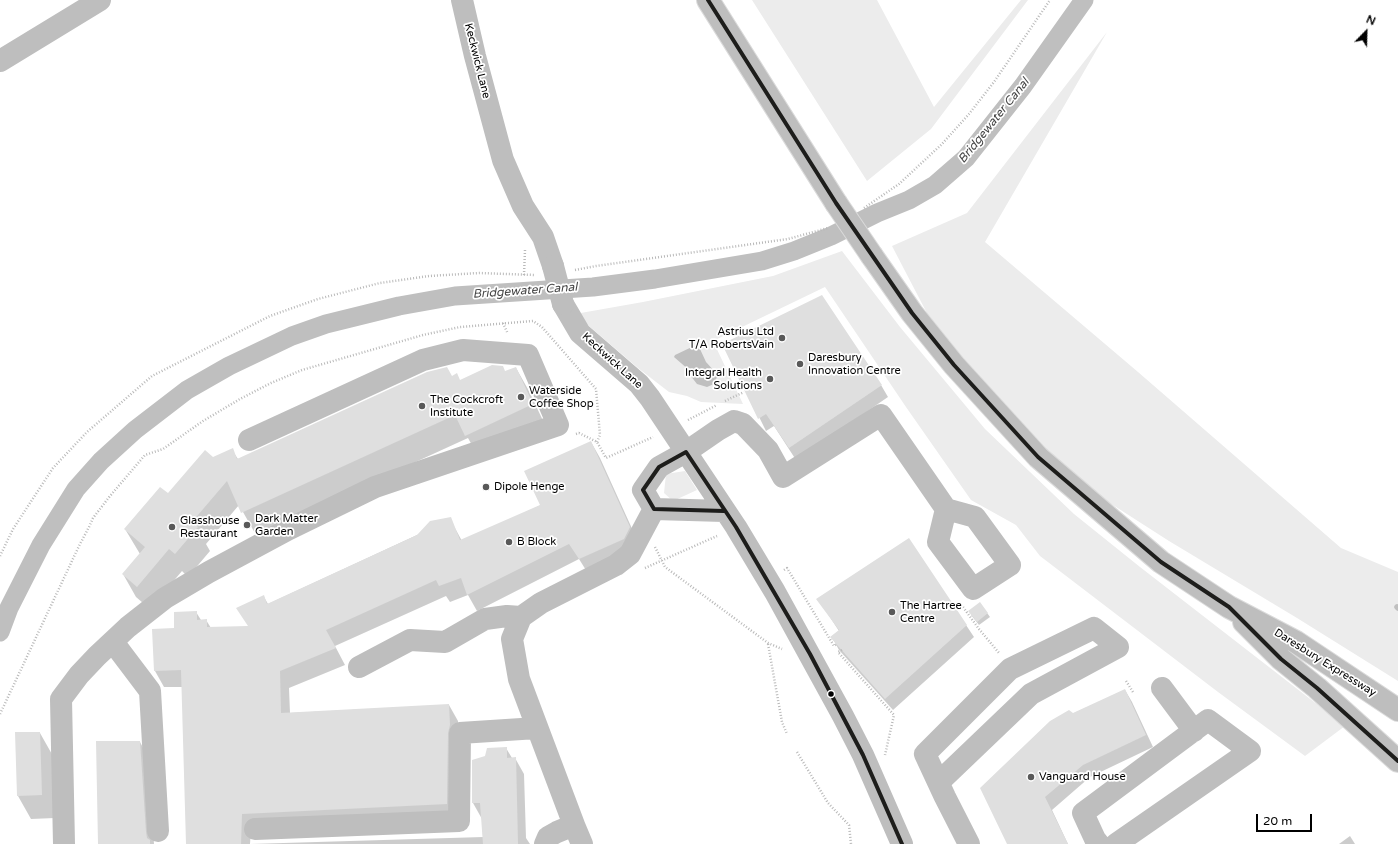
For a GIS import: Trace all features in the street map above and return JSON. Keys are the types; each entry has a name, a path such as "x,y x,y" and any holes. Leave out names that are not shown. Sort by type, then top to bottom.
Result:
{"main road":[{"path":"0,61 100,0"},
{"name":"Keckwick Lane","path":"462,0 475,56 503,160 523,206 543,237 563,304 580,333 639,384 663,416 724,511 736,527 775,592 843,716 863,755 902,844"},
{"name":"Daresbury Expressway","path":"708,0 836,203 912,313 954,365 1038,457 1161,562 1229,607 1296,642 1394,709"},
{"path":"64,844 62,699 78,675 113,642 165,598 209,572 289,529 375,487 558,425 528,355 463,350 423,360 249,440"},
{"path":"545,844 548,837 557,832 578,835 551,760 537,728 519,679 512,639 521,617 541,603 616,565 630,554 649,517 643,490 660,467 734,421 743,424 768,450 783,477 881,415 946,509"},
{"path":"649,517 724,511"},
{"name":"Daresbury Expressway","path":"1229,607 1281,659 1317,688 1398,760"},
{"path":"359,667 410,640 444,642 485,620 507,616 521,617"},
{"path":"938,782 1031,694 1118,647 1094,628 1010,669 925,754 938,782 969,844"},
{"path":"113,642 150,691 158,831"},
{"path":"1162,688 1194,731"},
{"path":"1099,844 1083,813 1208,720 1250,751 1116,844"},
{"path":"255,829 459,821 460,733 537,728"}],"path":[{"path":"864,209 899,184 942,144 969,114 994,82 1050,0"},
{"path":"0,556 13,529 53,468 86,432 152,376 270,316 318,300 380,283 429,276 554,271 596,266 788,239 830,227"},
{"path":"684,422 744,392"},
{"path":"558,425 566,436 579,433 598,442 606,458 657,435"},
{"path":"649,517 665,567 768,643 788,651"},
{"path":"639,571 724,534"},
{"path":"799,588 838,652 894,714 885,756"},
{"path":"979,629 996,649"},
{"path":"768,643 782,722 787,734"},
{"path":"838,652 842,650"},
{"path":"1126,681 1133,692"},
{"path":"797,752 828,803 849,825 851,844"}],"shaded area":[{"path":"752,0 877,0 934,107 1021,0 1028,0 931,129 867,181"},
{"path":"1107,32 985,242 1341,548 1398,572 1398,681 1169,541 1038,457 954,365 892,246 967,213"},
{"path":"842,251 900,327 985,429 1074,514 1345,726 1305,756 1218,692 1040,556 1016,525 971,500 825,287 713,341 743,404 701,402 687,396 669,392 638,368 575,314 773,276"},
{"path":"694,346 700,349 706,362 716,373 717,377 714,384 707,387 697,384 690,375 689,370 674,357 675,355"},
{"path":"685,471 697,490 673,501 664,493 666,474"}],"building":[{"name":"Daresbury Innovation Centre","path":"822,295 882,385 789,448 766,414 758,419 722,344"},
{"path":"492,365 503,366 505,371 516,367 533,404 465,436 455,415 241,513 227,481 192,522 198,527 175,554 169,549 137,587 122,574 145,547 124,529 160,487 168,493 205,450 213,457 233,448 237,459 427,372 447,367 452,376 457,373 460,380"},
{"path":"591,441 630,527 624,539 579,559 569,544 467,595 461,578 439,586 436,580 326,630 336,648 280,671 281,713 449,704 450,725 448,733 447,804 242,814 241,844 186,844 181,670 154,671 152,629 174,628 174,612 197,611 197,620 207,619 207,627 248,626 236,608 264,595 267,604 417,535 430,521 451,517 460,540 540,505 524,471"},
{"name":"The Hartree Centre","path":"909,538 967,625 885,699 830,637 839,630 816,599"},
{"path":"980,602 988,613 977,622 968,611"},
{"name":"Vanguard House","path":"1125,689 1146,735 1083,765 1045,797 1068,844 1007,844 980,788 1050,721 1069,710 1073,713"},
{"path":"15,732 40,732 42,795 17,796"},
{"path":"96,741 140,741 146,832 147,838 150,840 150,844 98,844"},
{"path":"507,747 507,758 516,757 518,844 483,844 480,803 472,803 472,760 485,756 487,748"}],"waterway":[{"name":"Bridgewater Canal","path":"0,632 9,608 41,545 76,489 101,461 135,430 187,390 229,366 292,336 326,324 399,306 455,296 593,287 655,279 762,261 794,251 831,236 877,213 909,200 935,185 966,158 1023,86 1084,0"}],"transit line":[{"path":"708,0 836,203 912,313 954,365 1038,457 1161,562 1229,607 1281,659 1317,688 1398,761"},
{"path":"724,511 654,509 643,490 659,467 686,452 736,527 810,654 863,755 902,844"}],"place":[{"name":"Astrius Ltd T/A RobertsVain","path":"782,338"},
{"name":"Daresbury Innovation Centre","path":"800,364"},
{"name":"Integral Health Solutions","path":"770,379"},
{"name":"Waterside Coffee Shop","path":"521,397"},
{"name":"The Cockcroft Institute","path":"422,406"},
{"name":"Dipole Henge","path":"486,487"},
{"name":"Dark Matter Garden","path":"247,525"},
{"name":"Glasshouse Restaurant","path":"172,527"},
{"name":"B Block","path":"509,542"},
{"name":"The Hartree Centre","path":"892,612"},
{"name":"Vanguard House","path":"1031,777"}]}
